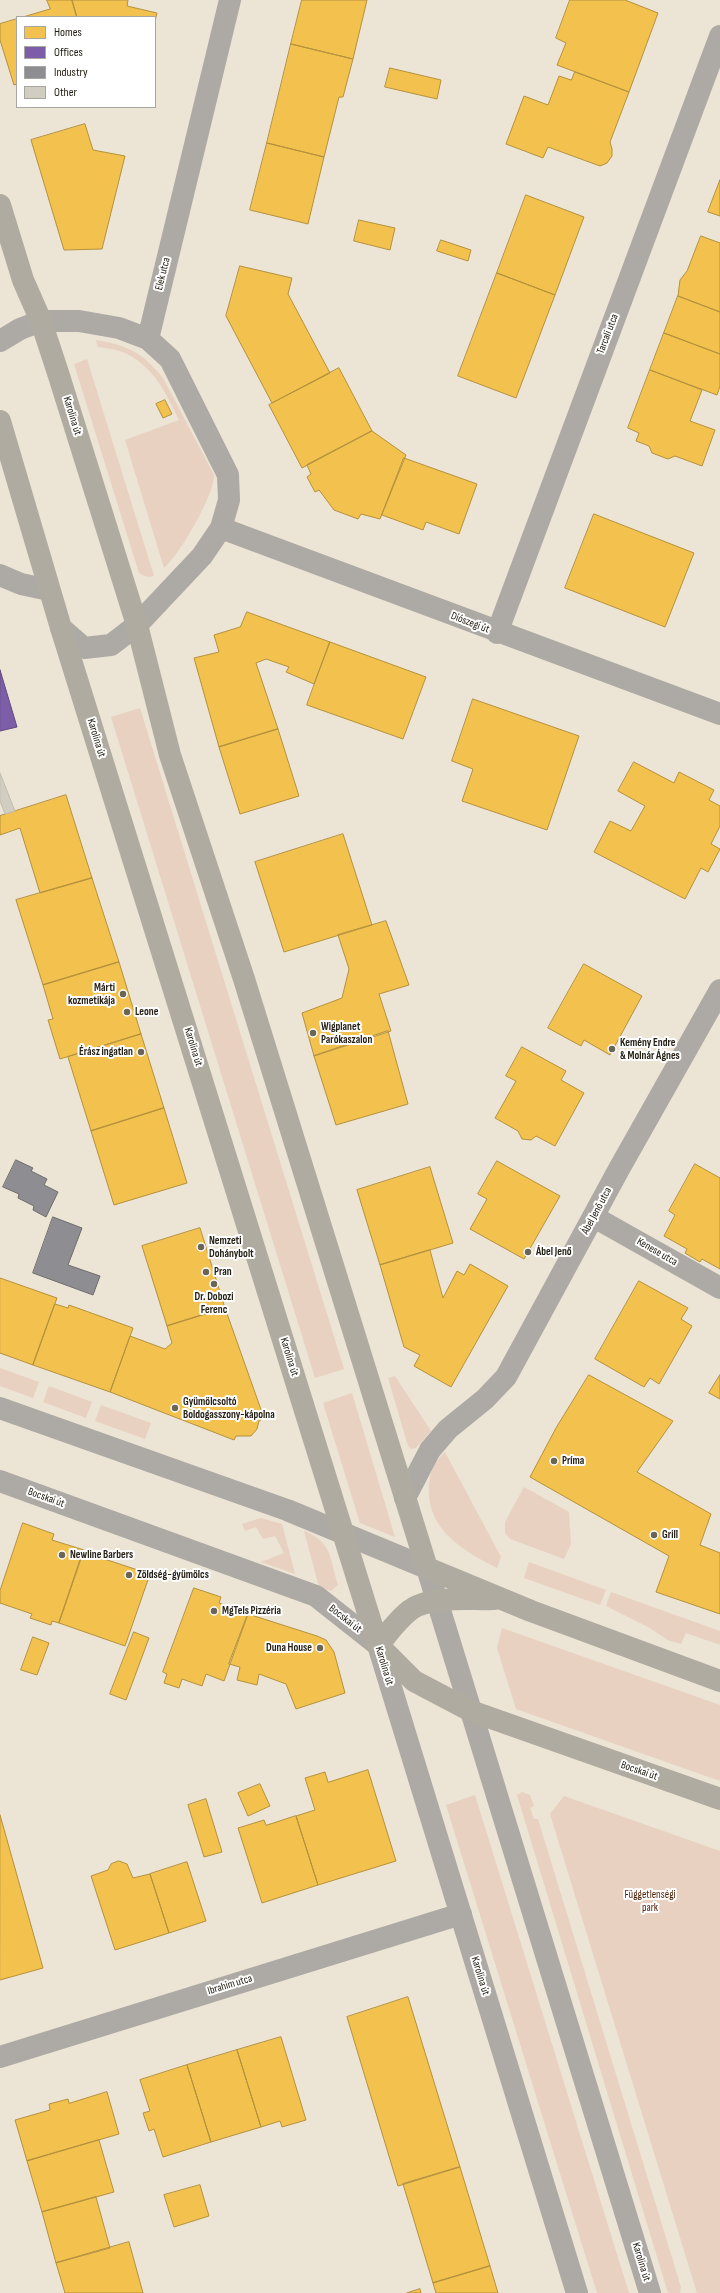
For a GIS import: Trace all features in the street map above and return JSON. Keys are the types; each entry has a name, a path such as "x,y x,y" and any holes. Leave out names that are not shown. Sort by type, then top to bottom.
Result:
{"main road":[{"name":"Karolina út","path":"0,205 23,280 41,321 138,625 170,755 244,979 427,1568"},
{"name":"Karolina út","path":"0,421 3,449 50,590 378,1645"},
{"path":"427,1568 501,1599 720,1681"},
{"path":"378,1645 396,1624 416,1606 436,1600 501,1599"},
{"name":"Bocskai út","path":"378,1645 414,1681 471,1711 720,1799"}],"street":[{"name":"Elek utca","path":"148,339 230,0"},
{"name":"Tarcali utca","path":"497,633 720,36"},
{"path":"0,341 20,329 41,321 79,321 118,328 148,339 170,359 228,475 230,500 221,528 202,556 138,625 111,645 84,648 61,628"},
{"name":"Diószegi út","path":"221,528 497,633 720,714"},
{"path":"0,575 21,584 50,590"},
{"name":"Ábel Jenő utca","path":"405,1498 430,1450 448,1429 485,1399 506,1377 619,1169 720,990"},
{"name":"Kenese utca","path":"594,1216 720,1288"},
{"path":"0,1408 287,1510 427,1568"},
{"name":"Bocskai út","path":"0,1481 316,1596 378,1645"},
{"name":"Karolina út","path":"427,1568 650,2293"},
{"name":"Karolina út","path":"378,1645 577,2293"},
{"name":"Ibrahim utca","path":"0,2057 461,1914"}],"green space":[{"path":"96,340 126,348 141,356 156,369 163,378 214,475 213,484 203,510 187,538 164,568 125,440 179,420 158,381 149,370 128,354 114,349 98,347"},
{"path":"87,359 154,576 150,577 139,573 74,364"},
{"path":"140,708 344,1369 315,1378 111,717"},
{"path":"0,1368 39,1382 33,1398 0,1386"},
{"path":"395,1376 431,1431 416,1448 411,1449 408,1446 388,1378"},
{"path":"49,1386 92,1402 86,1418 43,1402"},
{"path":"352,1393 395,1537 360,1523 323,1403"},
{"path":"101,1405 151,1423 145,1439 95,1421"},
{"path":"445,1452 501,1557 497,1568 460,1546 440,1527 434,1515 430,1501 430,1476 435,1463"},
{"path":"524,1487 569,1512 571,1544 564,1559 510,1539 505,1533 505,1522"},
{"path":"261,1518 282,1524 295,1574 261,1562 284,1553 275,1536 263,1539 256,1527 245,1531 242,1524"},
{"path":"304,1531 320,1541 328,1552 338,1585 331,1591 319,1587"},
{"path":"529,1562 606,1590 600,1605 524,1578"},
{"path":"611,1592 720,1631 720,1645 686,1633 681,1644 668,1640 648,1627 606,1606"},
{"path":"502,1628 720,1705 720,1781 516,1709 497,1648"},
{"path":"522,1792 530,1795 534,1806 530,1808 534,1819 538,1819 681,2287 680,2293 668,2293 517,1795"},
{"path":"475,1795 629,2293 597,2293 446,1805"},
{"name":"Függetlenségi park","path":"564,1796 720,1851 720,2293 697,2293 550,1814"}],"building: Homes":[{"path":"47,0 72,0 77,16 26,16 50,9"},
{"path":"72,0 128,0 127,6 157,13 156,17 77,16"},
{"path":"302,0 367,0 353,59 291,44"},
{"path":"570,0 625,0 658,13 629,92 557,65 566,43 556,38"},
{"path":"16,19 16,84 14,85 0,40 0,24"},
{"path":"291,44 353,59 343,97 339,97 324,157 267,143"},
{"path":"390,68 441,80 437,99 385,87"},
{"path":"575,72 629,92 610,142 612,156 607,163 600,166 548,147 543,158 506,144 524,96 548,105 559,76 571,80"},
{"path":"85,124 93,150 125,156 102,249 64,250 31,140"},
{"path":"267,143 324,157 308,224 250,210"},
{"path":"720,180 720,216 708,212"},
{"path":"526,195 584,217 555,295 497,273"},
{"path":"359,220 395,228 390,250 354,241"},
{"path":"701,236 720,243 720,312 678,296 680,280 687,271"},
{"path":"441,240 471,250 468,261 437,251"},
{"path":"240,266 292,278 288,294 330,373 272,403 226,316"},
{"path":"497,273 555,295 516,398 458,376"},
{"path":"678,296 720,312 720,354 664,333"},
{"path":"664,333 720,354 720,386 717,395 650,370"},
{"path":"339,368 372,431 302,468 269,405"},
{"path":"650,370 702,390 690,421 715,430 702,466 675,456 668,459 652,453 649,446 636,441 639,433 628,428"},
{"path":"165,400 172,414 163,418 156,404"},
{"path":"372,431 406,455 380,519 361,514 358,519 334,510 319,490 315,492 307,477 311,474 307,465"},
{"path":"404,458 477,484 459,534 426,522 423,530 382,515"},
{"path":"594,514 694,553 665,627 565,588"},
{"path":"247,612 330,642 314,684 286,672 289,667 266,659 256,663 278,729 219,747 194,658 219,652 214,635 240,627"},
{"path":"330,642 426,677 403,739 307,705"},
{"path":"473,699 579,736 547,830 462,801 473,769 452,761"},
{"path":"278,729 299,796 240,814 219,747"},
{"path":"634,762 674,783 679,772 714,790 709,800 720,806 720,826 711,844 720,849 708,872 701,868 685,899 594,852 610,821 631,831 645,806 618,791"},
{"path":"66,795 92,878 40,893 20,828 0,835 0,816"},
{"path":"343,834 372,925 284,952 255,862"},
{"path":"92,878 119,962 43,985 16,900"},
{"path":"386,921 409,985 379,994 391,1031 314,1056 302,1013 342,998 349,969 338,935"},
{"path":"119,962 141,1034 60,1059 48,1020 53,1019 43,985"},
{"path":"584,964 642,996 610,1055 584,1040 581,1046 548,1028"},
{"path":"388,1031 408,1104 336,1125 314,1056"},
{"path":"141,1034 164,1108 91,1131 68,1057"},
{"path":"522,1047 566,1071 561,1080 584,1093 555,1146 536,1136 531,1140 522,1139 518,1131 495,1118 516,1081 506,1076"},
{"path":"164,1108 187,1183 114,1205 91,1131"},
{"path":"497,1161 560,1196 524,1259 470,1229 487,1199 478,1194"},
{"path":"695,1164 720,1178 720,1269 702,1259 700,1262 685,1253 687,1249 664,1236 675,1215 669,1211"},
{"path":"430,1167 453,1243 380,1265 357,1190"},
{"path":"200,1228 225,1308 167,1326 142,1246"},
{"path":"430,1250 443,1298 457,1271 464,1275 470,1264 508,1286 451,1387 414,1366 420,1355 404,1347 380,1265"},
{"path":"0,1278 57,1298 33,1365 0,1353"},
{"path":"639,1281 688,1308 681,1319 692,1326 659,1384 650,1378 644,1387 595,1359"},
{"path":"55,1304 68,1308 69,1305 133,1328 110,1392 33,1365"},
{"path":"225,1308 264,1418 259,1421 257,1429 251,1436 236,1436 234,1440 110,1392 130,1336 165,1349 172,1343 167,1326"},
{"path":"589,1375 673,1421 637,1472 711,1514 700,1545 720,1553 720,1614 656,1592 669,1556 530,1477 556,1428"},
{"path":"720,1375 720,1399 709,1393"},
{"path":"23,1523 54,1534 52,1540 84,1550 59,1623 52,1621 51,1625 30,1618 32,1614 0,1603 0,1591"},
{"path":"83,1552 150,1574 125,1646 59,1623"},
{"path":"194,1588 221,1597 219,1603 248,1614 224,1681 206,1674 202,1686 182,1679 179,1688 164,1683 167,1674 163,1672"},
{"path":"248,1614 326,1640 334,1652 345,1693 296,1709 286,1684 259,1674 257,1685 237,1680 240,1667 229,1664"},
{"path":"134,1632 149,1638 126,1700 110,1694"},
{"path":"33,1637 49,1643 37,1675 21,1670"},
{"path":"368,1770 396,1861 318,1885 296,1816 315,1810 305,1778 325,1772 328,1782"},
{"path":"260,1784 270,1806 248,1816 238,1793"},
{"path":"206,1799 222,1852 204,1857 188,1805"},
{"path":"0,1815 43,1968 0,1980"},
{"path":"296,1816 318,1885 262,1903 238,1828 264,1820 266,1825"},
{"path":"119,1861 127,1864 133,1878 150,1874 169,1933 115,1950 91,1876 108,1870 111,1864"},
{"path":"187,1862 206,1921 169,1933 150,1874"},
{"path":"408,1997 460,2167 398,2186 347,2017"},
{"path":"281,2037 306,2120 282,2127 280,2121 261,2127 237,2050"},
{"path":"237,2050 261,2127 211,2142 187,2065"},
{"path":"187,2065 211,2142 163,2157 154,2129 149,2131 143,2113 150,2111 140,2080"},
{"path":"107,2092 119,2134 27,2161 15,2120 50,2110 49,2104 68,2099 69,2103"},
{"path":"99,2140 114,2192 42,2212 27,2161"},
{"path":"460,2167 490,2266 433,2283 403,2184"},
{"path":"200,2185 209,2216 174,2227 164,2195"},
{"path":"96,2197 110,2248 56,2263 42,2212"},
{"path":"129,2242 143,2293 65,2293 56,2263"},
{"path":"490,2266 498,2293 436,2293 433,2283"},
{"path":"420,2289 421,2293 407,2293"}],"building: Offices":[{"path":"0,670 17,727 0,731"}],"building: Industry":[{"path":"16,1160 33,1168 31,1171 47,1179 44,1185 58,1192 46,1217 33,1210 34,1206 18,1198 19,1194 3,1187"},
{"path":"53,1217 82,1228 68,1265 100,1276 93,1295 33,1273"}],"building: Other":[{"path":"0,773 15,811 5,814 0,801"}],"place":[{"name":"Márti kozmetikája","path":"123,994"},
{"name":"Leone","path":"127,1012"},
{"name":"Wigplanet Parókaszalon","path":"313,1033"},
{"name":"Kemény Endre & Molnár Ágnes","path":"612,1049"},
{"name":"Érász ingatlan","path":"141,1052"},
{"name":"Nemzeti Dohánybolt","path":"201,1247"},
{"name":"Ábel Jenő","path":"528,1252"},
{"name":"Pran","path":"206,1272"},
{"name":"Dr. Dobozi Ferenc","path":"214,1284"},
{"name":"Gyümölcsoltó Boldogasszony-kápolna","path":"175,1408"},
{"name":"Príma","path":"554,1461"},
{"name":"Grill","path":"654,1535"},
{"name":"Newline Barbers","path":"62,1555"},
{"name":"Zöldség-gyümölcs","path":"129,1575"},
{"name":"MgTels Pizzéria","path":"214,1611"},
{"name":"Duna House","path":"320,1648"}]}
